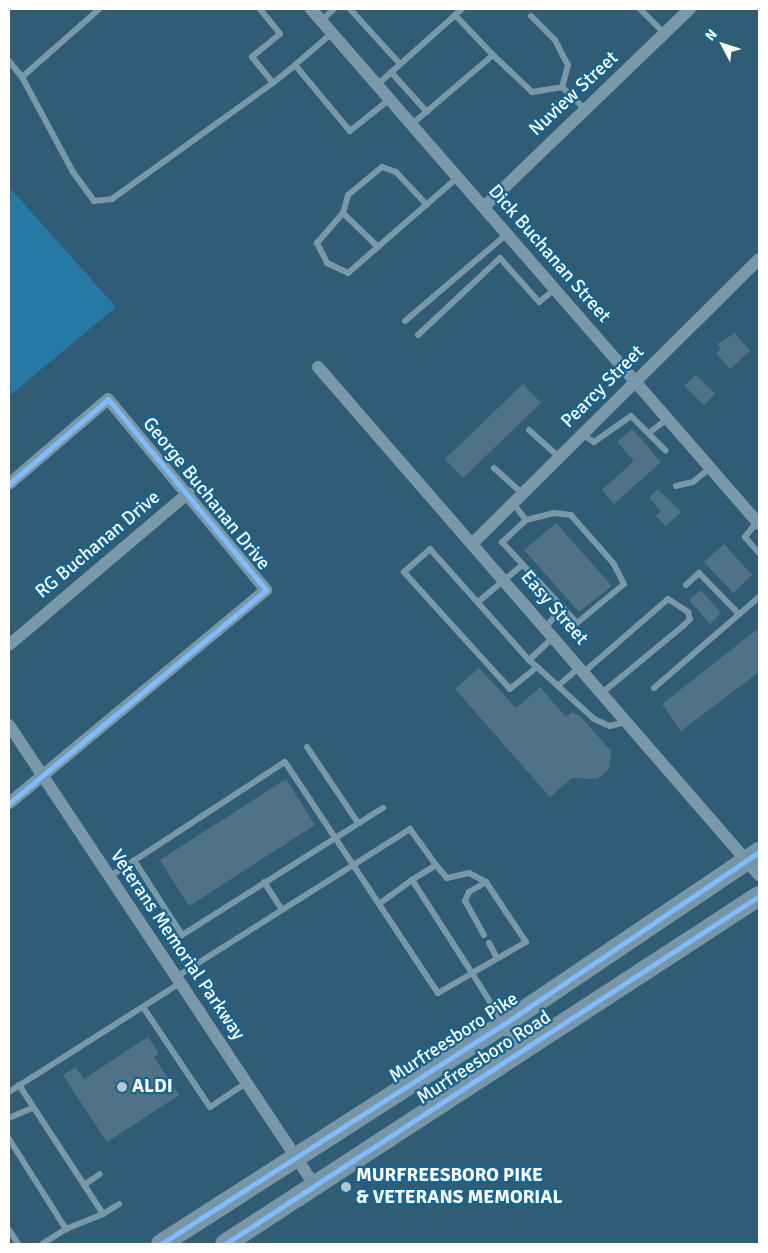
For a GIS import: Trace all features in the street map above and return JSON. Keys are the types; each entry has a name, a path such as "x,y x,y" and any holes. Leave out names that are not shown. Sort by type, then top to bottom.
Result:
{"main road":[{"name":"Murfreesboro Pike","path":"162,1244 295,1156 755,862"},
{"name":"Murfreesboro Road","path":"225,1244 759,896"}],"street":[{"name":"Dick Buchanan Street","path":"311,9 758,523"},
{"name":"Nuview Street","path":"484,207 584,108 690,9"},
{"name":"Pearcy Street","path":"473,543 759,259"},
{"name":"Easy Street","path":"318,367 602,693 755,862"},
{"name":"George Buchanan Drive","path":"9,484 108,399 188,493 266,590 9,803"},
{"name":"RG Buchanan Drive","path":"9,645 188,493"},
{"name":"Veterans Memorial Parkway","path":"9,725 315,1186"},
{"path":"504,1024 521,1052"}],"lane":[{"path":"22,76 100,9"},
{"path":"260,9 280,34 252,57 273,83"},
{"path":"321,21 334,9"},
{"path":"350,9 400,64"},
{"path":"377,85 462,9"},
{"path":"640,9 665,34"},
{"path":"455,15 532,92 562,87"},
{"path":"531,16 555,40 568,65 562,87"},
{"path":"9,61 22,76 73,172 94,201 112,200 273,83 332,33"},
{"path":"412,124 493,54"},
{"path":"295,65 350,131 390,99"},
{"path":"391,72 427,112"},
{"path":"562,87 584,108"},
{"path":"427,205 396,172 382,167 348,195 343,213 317,243 327,263 348,273 427,205 458,177"},
{"path":"343,213 378,247"},
{"path":"405,322 507,234"},
{"path":"418,335 500,258 539,302 555,289"},
{"path":"582,434 594,442 631,416 666,451"},
{"path":"649,433 667,418"},
{"path":"528,430 559,457"},
{"path":"494,468 523,494"},
{"path":"676,486 693,482 710,468"},
{"path":"513,504 526,520"},
{"path":"554,513 571,515 614,564 624,584 577,623 560,610 502,542 526,520 554,513"},
{"path":"758,523 745,537 759,553"},
{"path":"537,667 510,689 404,572 430,549 529,660 537,667 558,686 594,719 610,726 628,722"},
{"path":"478,602 522,566"},
{"path":"686,584 698,572 739,614"},
{"path":"654,688 759,597"},
{"path":"558,686 582,669 668,599 688,612 690,619 683,626 602,693"},
{"path":"529,660 550,632 560,610"},
{"path":"307,747 358,823"},
{"path":"9,1092 143,1006 178,980 282,910 353,864 410,829 447,878 469,873 486,882 526,942 438,993 380,903 353,864 285,762 109,877"},
{"path":"134,860 182,935 383,808"},
{"path":"380,903 436,865"},
{"path":"412,880 504,1024"},
{"path":"264,882 282,910"},
{"path":"484,935 465,901 469,892 486,882"},
{"path":"489,943 497,958"},
{"path":"143,1006 210,1107 246,1083"},
{"path":"19,1085 103,1214"},
{"path":"9,1118 34,1108"},
{"path":"9,1139 66,1229"},
{"path":"84,1184 100,1174"},
{"path":"42,1244 66,1229 103,1214 119,1204"},
{"path":"9,1230 18,1244"}],"shaded area":[{"path":"9,187 116,307 9,396"}],"building":[{"path":"735,333 750,351 730,369 716,353 721,349 717,344"},
{"path":"696,375 715,394 704,405 684,386"},
{"path":"523,384 541,403 463,478 445,459"},
{"path":"632,429 661,462 614,504 602,490 634,461 617,442"},
{"path":"658,489 681,512 666,526 656,516 661,511 649,498"},
{"path":"556,523 612,586 579,612 524,550"},
{"path":"724,544 752,575 733,593 704,562"},
{"path":"701,590 721,613 710,624 689,600"},
{"path":"759,628 759,672 681,731 662,704"},
{"path":"479,668 516,708 540,687 566,717 572,712 580,716 611,751 609,769 597,779 572,778 550,797 455,689"},
{"path":"286,779 315,825 189,906 160,860"},
{"name":"ALDI","path":"148,1037 159,1054 154,1057 179,1095 107,1142 63,1075 76,1067 84,1079"}],"cycle path":[{"path":"9,484 108,399 266,590 9,803"},
{"path":"161,1244 504,1024 759,852"},
{"path":"225,1244 759,896"}],"place":[{"name":"ALDI","path":"122,1087"},
{"name":"MURFREESBORO PIKE & VETERANS MEMORIAL","path":"346,1187"}]}
